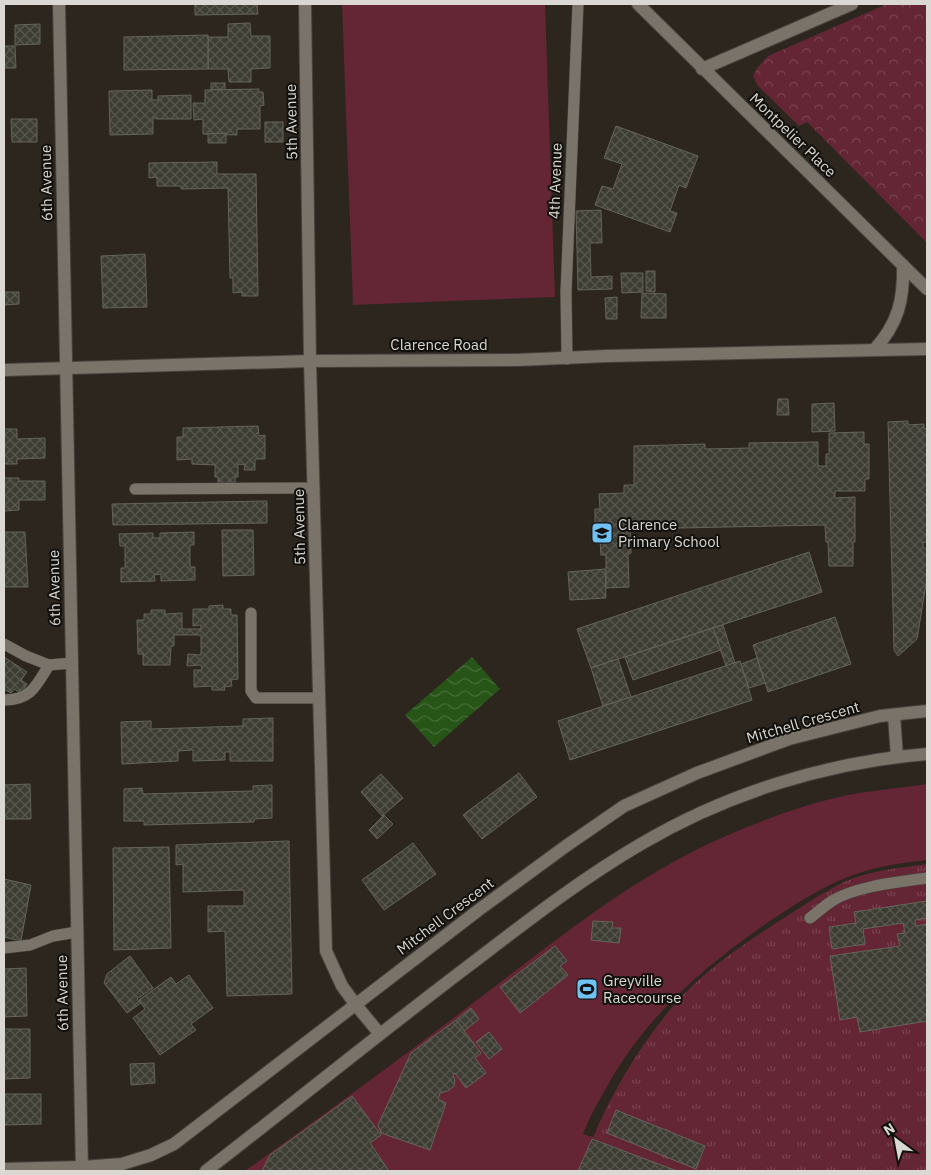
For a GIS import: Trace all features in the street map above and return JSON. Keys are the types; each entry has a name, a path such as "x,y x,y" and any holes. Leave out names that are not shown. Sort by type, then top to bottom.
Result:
{"street":[{"name":"6th Avenue","path":"59,4 82,1169"},
{"name":"5th Avenue","path":"305,4 310,361 326,951 342,986 379,1033"},
{"name":"Montpelier Place","path":"638,4 927,289"},
{"path":"702,69 852,4"},
{"path":"874,350 885,338 895,321 901,303 904,284 903,265"},
{"name":"Clarence Road","path":"4,370 310,361 567,359 607,356 927,349"},
{"name":"Mitchell Crescent","path":"4,1169 82,1169 122,1164 151,1155 174,1144 496,898 624,806 697,773 789,739 880,716 927,711"},
{"path":"894,715 897,757"},
{"path":"206,1171 379,1033 523,924 593,874 642,843 681,822 761,789 833,768 927,754"}],"lane":[{"name":"4th Avenue","path":"567,359 566,292 578,4"},
{"path":"135,489 314,488"},
{"path":"251,613 251,691 256,698 319,698"},
{"path":"4,644 26,656 49,665 72,663"},
{"path":"4,700 15,700 27,696 49,665"},
{"path":"810,918 832,901 853,892 927,878"},
{"path":"4,948 30,945 53,936 77,932"}],"green space":[{"path":"342,4 545,4 555,297 353,305"},
{"path":"887,4 927,4 927,243 807,122 799,126 758,86 753,76 757,68 768,56"},
{"name":"Greyville Racecourse","path":"927,784 927,860 880,867 842,879 820,890 767,923 719,958 676,997 637,1040 620,1064 596,1106 583,1134 593,1137 596,1131 693,1171 245,1171 396,1061 598,909 657,871 719,839 799,808 848,795"},
{"path":"927,864 927,1171 693,1171 596,1131 616,1090 642,1048 671,1009 703,976 734,951 768,928 816,897 844,882 879,871"}],"water":[{"path":"472,657 500,689 434,747 405,715"}],"building":[{"path":"195,4 257,4 258,14 195,15"},
{"path":"250,23 251,36 270,36 270,68 251,69 251,82 229,82 228,69 208,69 208,37 228,37 228,24"},
{"path":"40,24 40,44 15,45 15,25"},
{"path":"208,35 208,69 124,70 124,37"},
{"path":"4,46 15,46 16,68 4,68"},
{"path":"211,83 225,83 225,90 211,90"},
{"path":"259,89 259,92 263,92 264,105 260,106 260,129 237,129 237,135 203,134 203,119 194,120 193,103 205,103 205,90"},
{"path":"152,90 152,100 158,100 158,96 191,95 191,119 153,118 153,134 110,135 109,91"},
{"path":"11,119 37,119 37,142 12,142"},
{"path":"265,122 283,122 283,142 265,142"},
{"path":"616,126 698,156 686,188 679,185 670,211 677,213 670,232 595,205 602,186 613,189 622,164 604,158"},
{"path":"226,133 226,143 208,143 208,134"},
{"path":"217,162 217,174 256,174 258,296 242,296 242,292 233,293 233,278 230,278 228,188 181,189 181,186 157,186 157,177 149,178 149,163"},
{"path":"601,210 602,243 590,243 591,277 612,276 612,289 578,290 576,211"},
{"path":"145,254 147,307 103,308 101,256"},
{"path":"646,271 655,271 655,292 646,291"},
{"path":"621,273 643,273 643,292 622,293"},
{"path":"4,292 19,292 19,304 4,305"},
{"path":"642,293 666,294 666,318 641,318"},
{"path":"617,297 617,319 606,319 605,298"},
{"path":"778,399 788,399 789,415 777,415"},
{"path":"834,403 835,431 812,432 812,404"},
{"path":"908,421 908,425 924,424 924,429 927,428 927,543 923,542 923,546 927,551 927,578 917,639 898,656 894,650 888,422"},
{"path":"258,426 259,436 265,435 265,459 255,459 255,470 244,470 245,465 238,464 238,477 235,477 235,484 218,484 218,477 215,477 215,465 192,464 192,459 177,460 177,437 183,437 183,428"},
{"path":"4,429 17,429 17,439 45,438 45,458 17,459 17,464 4,464"},
{"path":"864,432 864,444 869,444 869,479 865,479 865,491 835,491 835,498 855,497 853,566 829,566 825,525 630,529 631,553 628,554 629,587 606,588 606,555 601,555 600,540 595,540 595,509 600,509 599,494 624,493 624,485 634,485 634,446 705,444 705,449 749,448 749,443 818,442 818,466 826,466 826,454 829,454 829,433"},
{"path":"4,478 19,478 19,481 45,481 45,500 19,500 19,510 4,511"},
{"path":"267,501 267,523 113,525 112,504"},
{"path":"222,530 253,530 254,575 223,576"},
{"path":"4,532 25,532 28,587 4,587"},
{"path":"194,532 194,545 190,545 190,567 195,567 195,580 161,581 161,574 154,575 155,581 121,582 121,568 125,568 125,546 120,546 119,534 153,533 153,538 160,538 160,533"},
{"path":"809,552 822,592 591,668 577,629"},
{"path":"605,569 606,598 570,600 568,572"},
{"path":"223,605 223,609 231,609 231,615 237,615 238,679 231,680 232,686 224,687 225,690 212,690 212,686 194,687 194,670 202,670 201,665 187,666 188,654 201,655 201,635 174,635 174,646 171,646 170,665 143,665 143,654 138,654 137,620 144,620 144,614 151,614 151,610 165,610 165,614 182,613 182,629 201,629 201,625 193,626 193,609 209,609 209,606"},
{"path":"835,617 851,664 768,692 753,645"},
{"path":"723,625 735,663 726,666 713,628"},
{"path":"713,628 721,650 633,680 625,657"},
{"path":"4,657 27,672 21,680 27,684 21,693 14,689 11,693 4,689"},
{"path":"757,658 765,683 749,688 741,664"},
{"path":"618,659 631,697 603,706 591,668"},
{"path":"740,661 752,700 570,760 558,721"},
{"path":"273,718 273,761 230,761 230,752 225,752 225,760 193,761 193,750 178,751 178,761 122,764 121,722 151,721 151,729 243,726 243,719"},
{"path":"519,773 537,797 482,839 463,815"},
{"path":"381,774 403,798 382,816 361,792"},
{"path":"30,784 31,819 4,819 4,785"},
{"path":"272,785 272,818 254,819 254,822 144,825 144,821 124,821 124,789 142,788 143,794 253,791 253,786"},
{"path":"384,815 393,824 377,839 369,830"},
{"path":"289,841 292,994 227,996 225,931 208,932 208,906 244,906 244,890 183,892 183,864 176,865 176,845"},
{"path":"413,843 436,874 384,910 362,880"},
{"path":"169,847 171,948 114,950 113,848"},
{"path":"4,879 31,885 21,941 4,937"},
{"path":"927,901 927,918 915,920 916,926 927,924 927,1021 860,1032 857,1017 840,1020 830,956 900,946 897,934 905,933 903,923 863,929 865,944 832,949 829,927 856,923 854,912"},
{"path":"593,921 613,922 612,928 621,928 619,943 591,940"},
{"path":"555,946 567,961 560,966 568,975 520,1013 500,987"},
{"path":"130,956 153,988 137,999 141,1003 127,1013 104,983 107,974"},
{"path":"26,968 27,1016 4,1017 4,969"},
{"path":"189,975 213,1008 191,1024 196,1030 160,1055 133,1018 145,1009 139,1000 171,977 176,984"},
{"path":"471,1008 479,1019 464,1031 456,1020"},
{"path":"456,1020 481,1053 475,1058 486,1073 466,1088 455,1073 453,1075 455,1080 454,1086 448,1091 440,1093 438,1099 446,1103 430,1150 381,1133 378,1125 411,1053"},
{"path":"4,1029 30,1029 30,1078 4,1079"},
{"path":"489,1032 502,1049 489,1059 476,1042"},
{"path":"154,1063 155,1083 131,1085 130,1064"},
{"path":"4,1094 41,1094 41,1124 4,1125"},
{"path":"352,1096 381,1135 370,1143 389,1171 262,1171 270,1155"},
{"path":"616,1110 705,1146 696,1169 607,1133"},
{"path":"592,1139 677,1171 578,1171"}],"place":[{"name":"Clarence Primary School","path":"602,533"},
{"name":"Greyville Racecourse","path":"587,989"}]}
